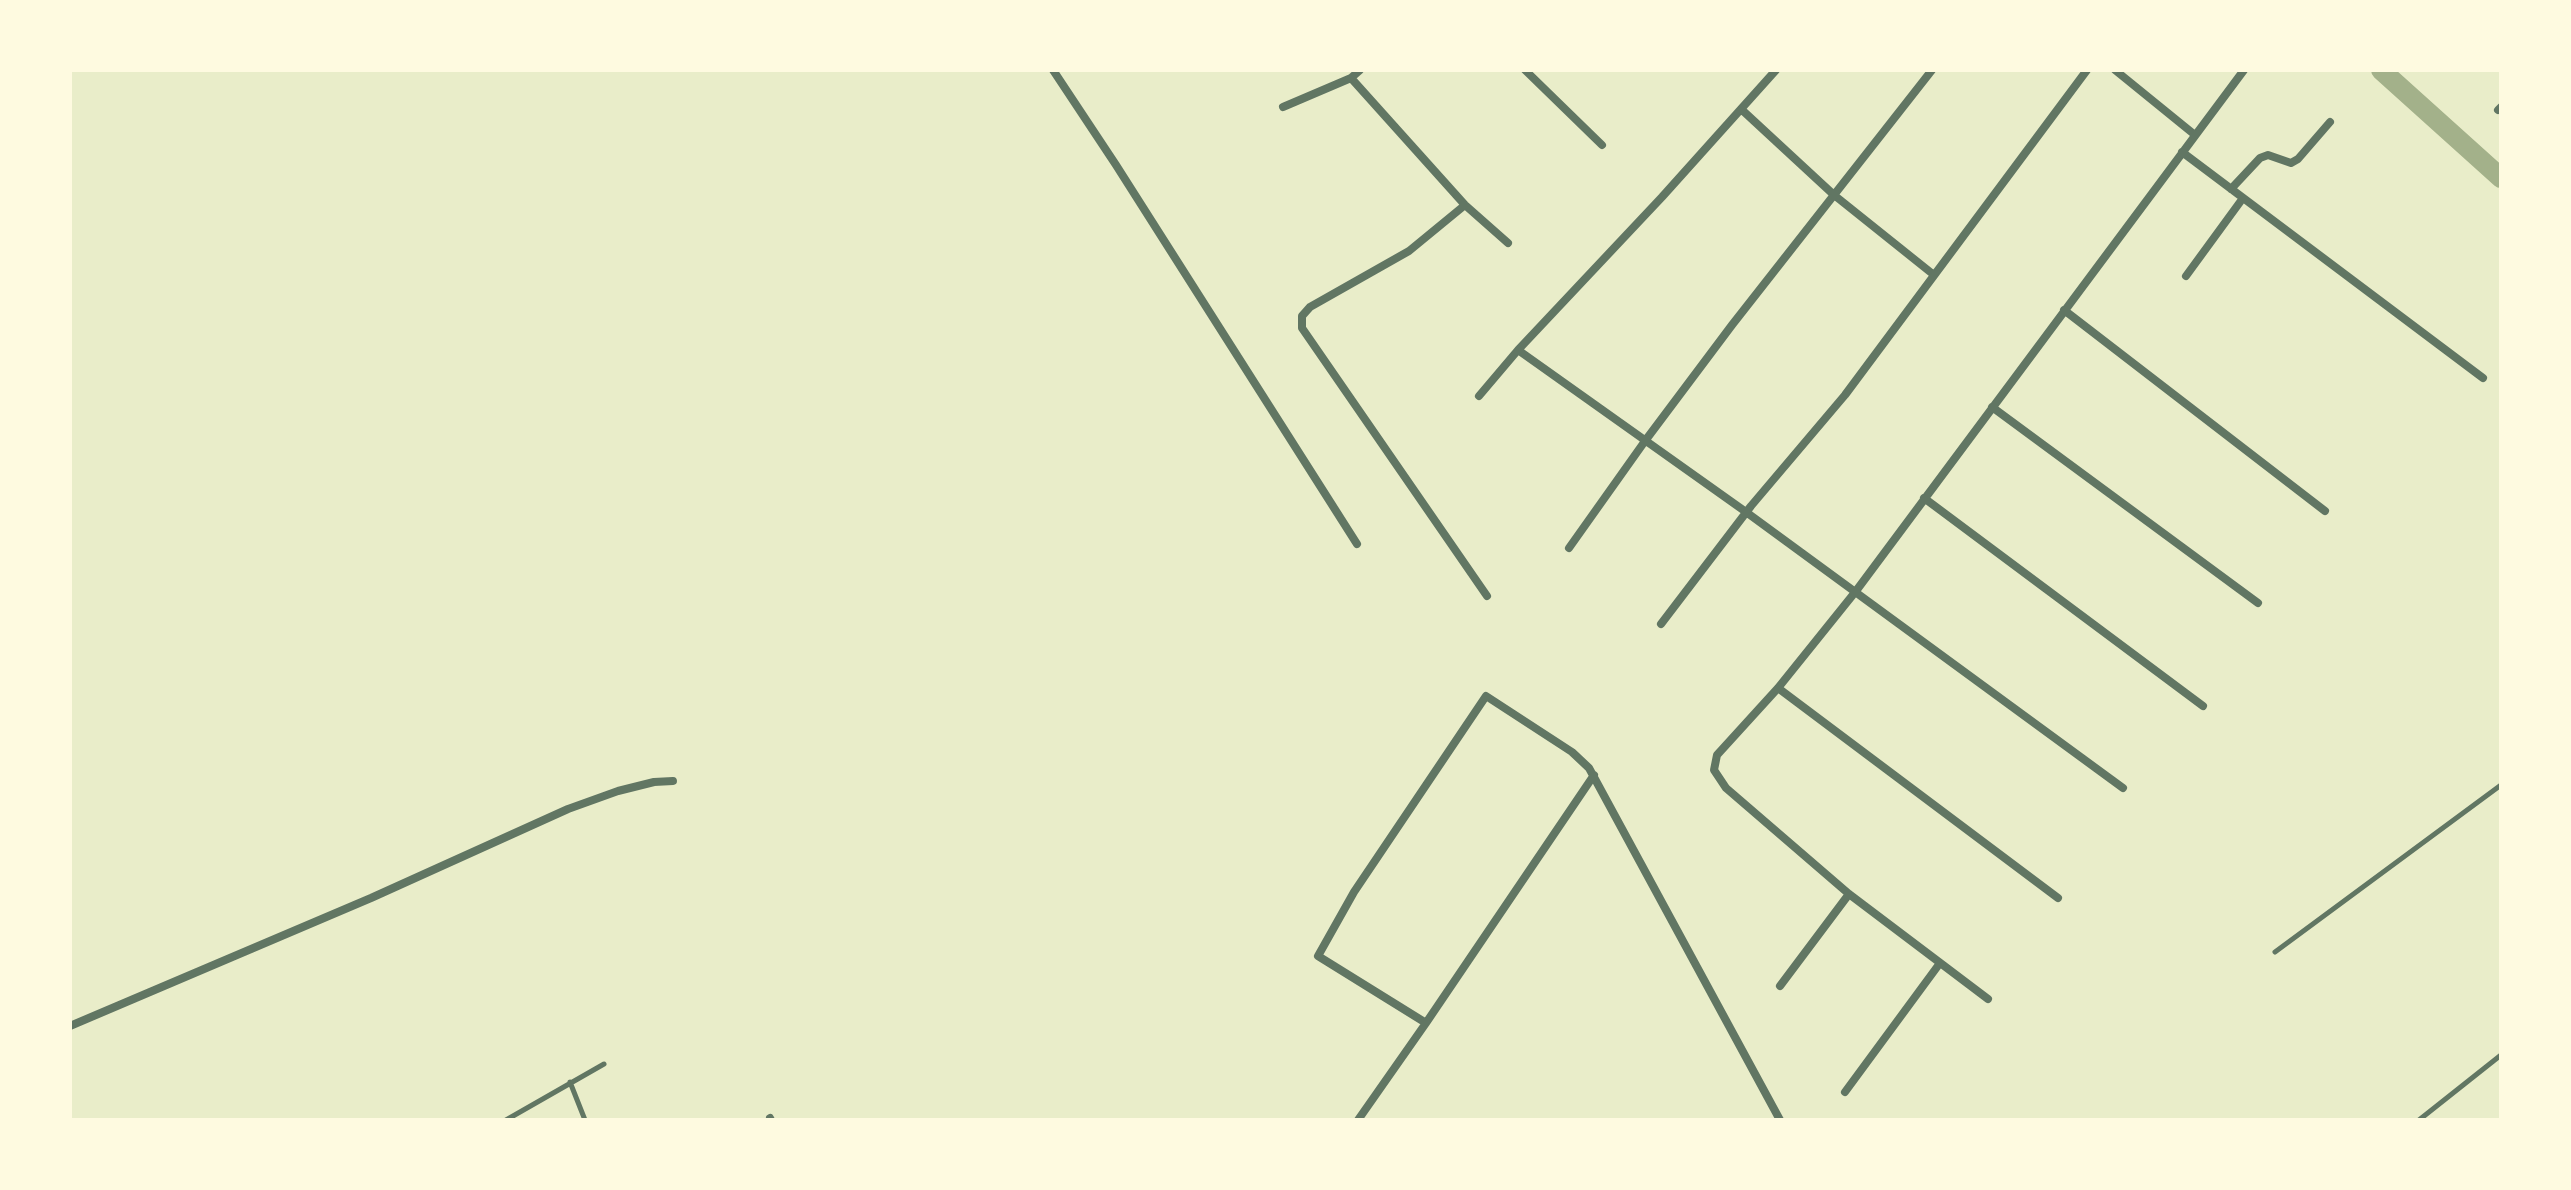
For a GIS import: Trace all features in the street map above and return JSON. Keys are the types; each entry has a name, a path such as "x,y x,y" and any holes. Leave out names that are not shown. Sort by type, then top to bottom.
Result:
{"street":[{"path":"1053,70 1357,544"},
{"path":"1283,107 1351,78 1360,70"},
{"path":"1525,70 1602,145"},
{"path":"1479,396 1776,70"},
{"path":"1569,548 1732,325 1932,70"},
{"path":"1661,624 1746,512 1845,395 2087,70"},
{"path":"2115,70 2195,135"},
{"path":"1988,999 1849,894 1726,788 1714,770 1717,755 1778,688 1856,591 2244,70"},
{"path":"1351,78 1465,205 1508,243"},
{"path":"1741,109 1834,195 1934,275"},
{"path":"2231,189 2260,158 2268,155 2291,163 2298,159 2330,122"},
{"path":"2182,152 2483,378"},
{"path":"2186,276 2243,198"},
{"path":"1465,205 1409,251 1310,307 1302,316 1302,328 1487,596"},
{"path":"2064,310 2325,511"},
{"path":"1518,350 1856,591 2123,788"},
{"path":"1992,407 2258,603"},
{"path":"1924,498 2203,706"},
{"path":"1778,688 2058,898"},
{"path":"1426,1023 1318,956 1354,892 1486,696 1572,752 1594,775 1780,1120"},
{"path":"1358,1120 1594,775"},
{"path":"70,1026 371,898 568,809 618,791 654,782 673,781"},
{"path":"1780,986 1849,894"},
{"path":"1845,1092 1940,963"}],"lane":[{"path":"2275,952 2501,785"},
{"path":"2419,1120 2501,1055"},
{"path":"506,1120 604,1064"},
{"path":"570,1082 585,1120"}],"waterway":[{"path":"2381,70 2501,178"}]}
